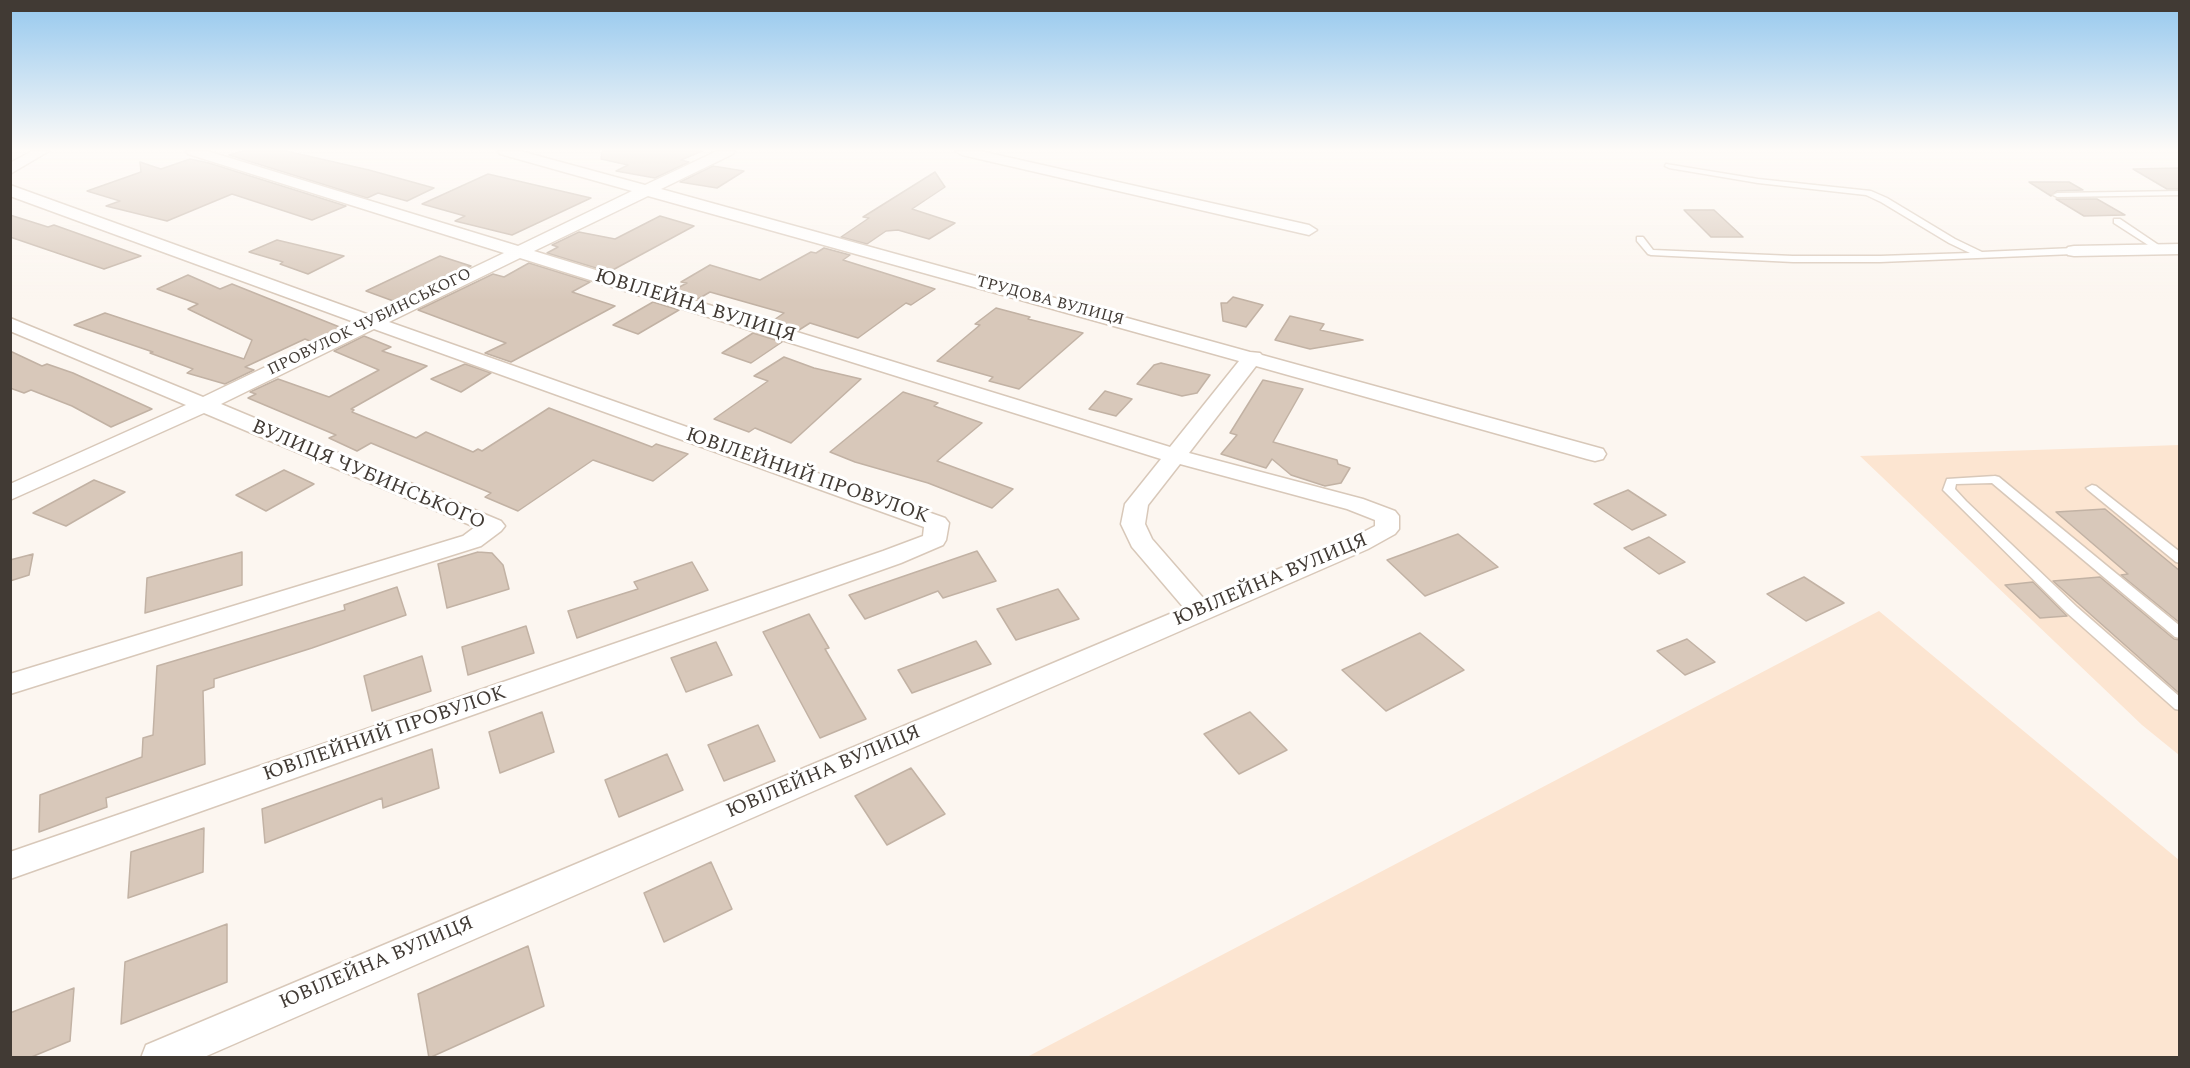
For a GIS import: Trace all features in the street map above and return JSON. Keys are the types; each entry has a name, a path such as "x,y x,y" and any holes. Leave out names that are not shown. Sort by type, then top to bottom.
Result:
{"street":[{"name":"ЮВІЛЕЙНИЙ ПРОВУЛОК","path":"10,867 934,540 937,523 371,322 40,201"},
{"name":"ЮВІЛЕЙНА ВУЛИЦЯ","path":"159,1058 1359,544 1387,529 1387,516 1355,504 1176,456 352,201"},
{"name":"ПРОВУЛОК ЧУБИНСЬКОГО","path":"10,493 201,406 625,201"},
{"name":"ТРУДОВА ВУЛИЦЯ","path":"682,201 1252,357 1595,454"},
{"path":"1181,201 1309,230"},
{"path":"2074,250 2180,249"},
{"name":"ВУЛИЦЯ ЧУБИНСЬКОГО","path":"10,324 201,406 493,526 472,541 10,684"},
{"path":"1201,611 1141,542 1133,524 1137,504 1252,357"}],"lane":[{"path":"1885,201 1980,255"},
{"path":"2117,221 2162,250"},
{"path":"1640,239 1651,252 1880,260 2074,250"},
{"path":"2180,634 1995,479 1951,481 1949,490 1962,504 2072,610 2180,705"},
{"path":"2092,488 2180,559"}],"shaded area":[{"path":"2179,445 2179,755 2142,725 1860,456"},
{"path":"1879,611 2179,860 2179,1057 1027,1057"}],"building":[{"path":"120,201 216,201 167,221 106,206"},
{"path":"253,201 330,201 346,206 312,220"},
{"path":"429,201 585,201 512,235 455,221 465,216 422,204"},
{"path":"889,201 924,201 912,209 955,223 929,239 898,230 886,231 867,244 841,237 869,218 863,217"},
{"path":"2059,201 2100,201 2125,215 2084,216"},
{"path":"1684,210 1714,210 1743,237 1711,237"},
{"path":"10,215 48,227 54,225 141,256 104,269 10,237"},
{"path":"660,216 694,226 609,272 547,253 558,247 552,245 579,232 615,239"},
{"path":"277,240 344,256 308,274 280,264 283,262 249,252"},
{"path":"824,248 850,255 843,260 935,289 911,305 906,303 858,338 810,323 799,330 771,322 784,313 710,292 698,299 672,291 687,283 681,282 710,265 760,280 811,252 816,253"},
{"path":"440,256 471,266 396,302 366,291"},
{"path":"529,263 590,282 572,292 615,306 511,362 485,353 506,343 418,310 493,274 504,277"},
{"path":"188,275 220,289 232,284 342,328 312,342 305,339 245,367 254,370 225,384 187,373 193,369 150,353 153,352 74,325 105,313 244,359 252,340 188,309 198,304 157,289"},
{"path":"1233,297 1263,305 1246,327 1223,321 1221,303 1227,303"},
{"path":"653,302 679,310 638,334 613,325"},
{"path":"996,308 1083,333 1019,389 989,381 993,377 937,361 980,325 975,324"},
{"path":"1290,316 1324,324 1320,330 1363,340 1310,349 1275,340"},
{"path":"753,333 782,342 751,363 722,353"},
{"path":"364,336 391,347 382,351 427,366 351,409 354,410 352,412 416,438 426,432 473,452 478,449 482,451 549,408 652,447 656,444 688,454 653,481 593,460 518,511 485,497 491,493 371,443 357,451 329,438 336,435 248,398 256,394 250,392 278,379 329,397 379,370 334,351"},
{"path":"10,351 42,366 47,364 73,373 152,409 111,427 72,406 31,390 24,393 10,388"},
{"path":"784,357 814,368 861,379 791,443 755,428 749,432 714,419 768,381 754,376"},
{"path":"1161,363 1210,375 1197,393 1182,396 1137,384 1154,365"},
{"path":"465,364 491,373 461,392 431,379"},
{"path":"1263,380 1303,389 1273,442 1337,460 1338,464 1350,468 1341,483 1325,486 1291,475 1272,459 1266,468 1221,454 1237,435 1230,433"},
{"path":"1105,391 1132,399 1116,416 1089,409"},
{"path":"903,392 938,403 934,406 982,423 937,461 1013,489 992,508 928,483 855,462 830,452"},
{"path":"284,470 314,484 266,511 236,495"},
{"path":"94,480 125,492 66,526 33,513"},
{"path":"1628,490 1666,515 1632,530 1594,504"},
{"path":"2105,509 2180,571 2180,623 2121,575 2128,574 2056,512"},
{"path":"1458,534 1498,567 1425,596 1387,560"},
{"path":"1649,537 1685,562 1659,574 1624,548"},
{"path":"977,551 996,581 943,598 938,591 865,619 849,595"},
{"path":"242,552 242,585 145,613 147,578"},
{"path":"478,552 492,553 503,565 509,589 447,608 438,564"},
{"path":"33,554 29,575 10,581 10,560"},
{"path":"692,562 708,590 577,638 568,611 638,589 634,582"},
{"path":"1804,577 1844,603 1806,621 1767,594"},
{"path":"2100,577 2174,639 2180,640 2180,694 2053,581"},
{"path":"2033,582 2067,616 2040,618 2005,585"},
{"path":"397,587 406,615 214,679 214,687 203,691 205,764 106,798 107,807 39,832 40,795 142,757 143,738 153,735 157,666 345,610 344,605"},
{"path":"1058,589 1079,619 1016,640 997,609"},
{"path":"809,614 829,648 825,649 866,719 820,738 763,632"},
{"path":"526,626 534,653 468,675 462,647"},
{"path":"1420,633 1464,670 1386,711 1342,670"},
{"path":"1687,639 1715,662 1685,675 1657,651"},
{"path":"976,641 991,664 912,693 898,670"},
{"path":"716,642 732,675 686,692 671,658"},
{"path":"422,656 431,691 372,711 364,676"},
{"path":"542,712 554,752 500,773 489,732"},
{"path":"1250,712 1287,750 1239,774 1204,734"},
{"path":"758,725 775,761 724,781 708,745"},
{"path":"432,749 439,788 383,808 382,798 265,843 262,809"},
{"path":"667,754 683,790 619,817 605,780"},
{"path":"911,768 945,814 887,845 855,796"},
{"path":"204,828 203,872 128,898 131,852"},
{"path":"711,862 732,909 664,942 644,893"},
{"path":"227,924 227,982 121,1024 125,962"},
{"path":"528,946 544,1006 429,1058 418,994"},
{"path":"74,988 70,1041 29,1058 10,1058 10,1013"}]}
